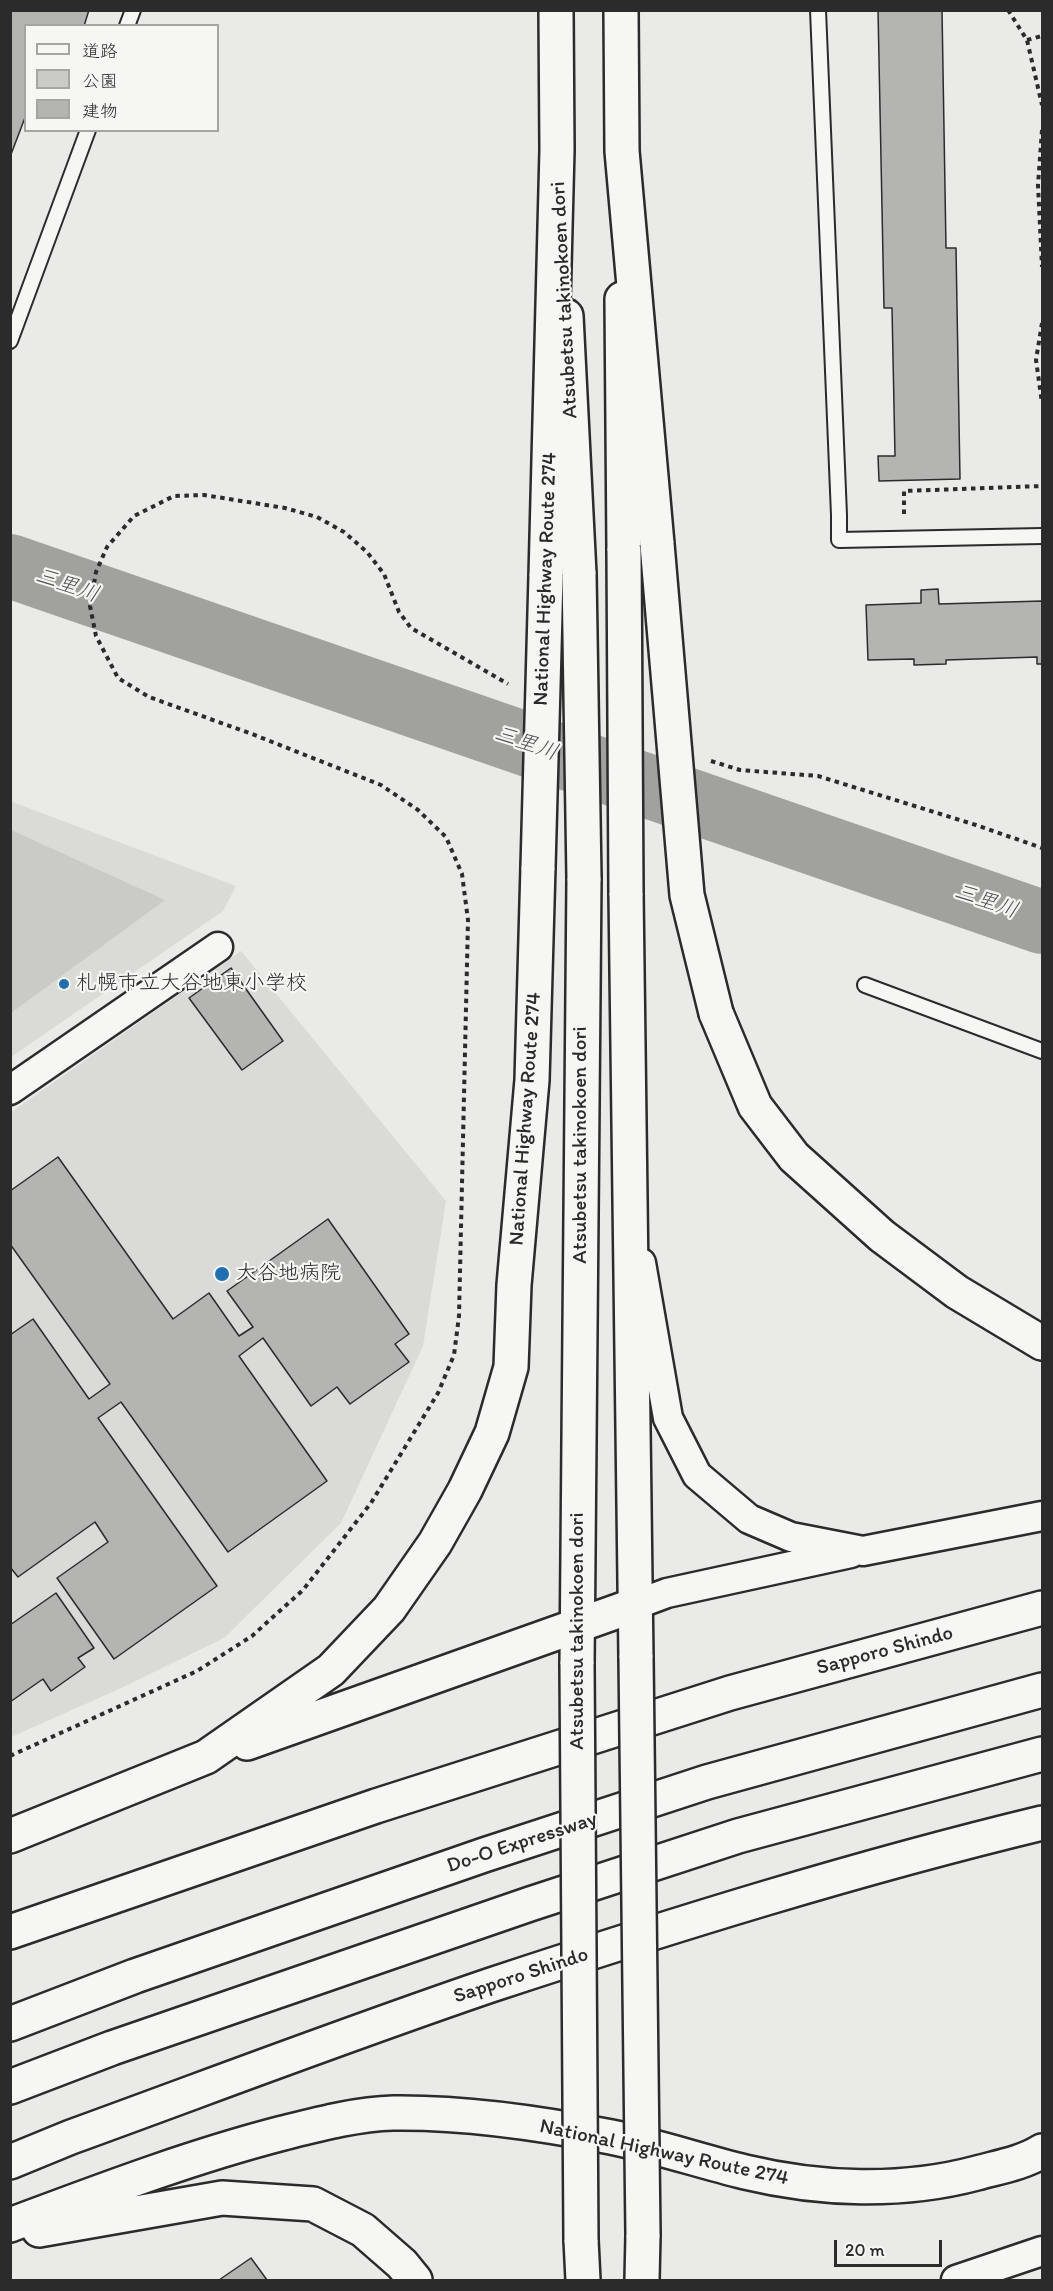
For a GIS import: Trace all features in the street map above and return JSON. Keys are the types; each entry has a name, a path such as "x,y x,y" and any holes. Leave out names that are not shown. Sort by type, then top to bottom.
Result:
{"main road":[{"name":"Atsubetsu takinokoen dori","path":"556,10 557,150 579,574 584,878 577,1624 583,2280"},
{"path":"621,10 626,893 642,2280"},
{"name":"National Highway Route 274","path":"10,1836 206,1757 331,1670 389,1609 435,1543 465,1490 492,1433 511,1367 514,1285 532,1080 557,150"},
{"path":"622,151 687,895 716,1013 755,1106 794,1157 882,1236 957,1292 1042,1343"},
{"path":"206,1757 635,1605"},
{"name":"Sapporo Shindo","path":"10,1932 376,1806 730,1693 1042,1608"},
{"name":"Do-O Expressway","path":"10,2024 135,1976 371,1894 707,1782 1042,1690"},
{"path":"10,2087 124,2044 530,1904 738,1836 1042,1755"},
{"name":"Sapporo Shindo","path":"10,2162 71,2137 501,1982 738,1906 976,1839 1042,1823"},
{"name":"National Highway Route 274","path":"10,2225 158,2170 245,2143 327,2122 392,2113 489,2117 613,2137 747,2173 818,2185 882,2186 949,2180 1029,2159 1042,2151"},
{"path":"10,2235 222,2198 313,2204 363,2230 402,2264 415,2280"}],"street":[{"path":"10,1089 218,947"},
{"path":"630,1199 668,1418 697,1475 749,1519 791,1537 863,1551"},
{"path":"635,1605 667,1593 1042,1516"},
{"path":"956,2280 1042,2251"}],"lane":[{"path":"818,10 838,480 838,540 1042,537"},
{"path":"10,341 87,132"},
{"path":"865,985 1042,1050"}],"path":[{"path":"1008,10 1027,40 1042,105"},
{"path":"1027,40 1042,36"},
{"path":"1042,130 1038,185 1042,267"},
{"path":"1042,323 1036,360 1042,403"},
{"path":"904,539 904,491 1042,486"},
{"path":"10,1755 197,1671 252,1636 303,1590 371,1503 438,1393 454,1354 459,1316 468,920 462,874 446,837 418,810 381,784 252,734 149,698 118,678 96,636 90,606 96,572 116,533 134,516 174,496"}],"shaded area":[{"name":"札幌市立大谷地東小学校","path":"10,801 236,886 223,911 11,1057"},
{"name":"大谷地病院","path":"241,951 446,1201 423,1346 341,1523 224,1638 117,1690 11,1737 10,1113"}],"green space":[{"path":"11,830 165,900 11,1013"}],"building":[{"path":"10,10 89,10 85,24 24,24 24,120 10,157"},
{"path":"878,10 942,10 946,248 956,248 960,479 879,481 878,456 895,456 892,308 884,308"},
{"path":"938,589 939,604 1042,601 1042,664 1037,664 1037,657 946,660 946,664 914,665 914,659 868,660 866,605 921,603 921,590"},
{"path":"231,968 283,1041 242,1070 189,998"},
{"path":"58,1157 173,1319 209,1293 239,1336 253,1327 227,1291 328,1219 409,1334 395,1344 409,1362 350,1404 337,1387 311,1406 263,1338 239,1356 327,1481 228,1552 121,1402 98,1418 217,1586 114,1659 57,1578 108,1542 95,1522 18,1577 10,1567 10,1335 33,1319 89,1399 110,1384 10,1244 10,1191"},
{"path":"56,1593 94,1648 78,1658 85,1667 51,1691 43,1679 10,1702 10,1625"},
{"path":"251,2258 267,2280 219,2280"}],"waterway":[{"name":"三里川","path":"10,566 1042,922"}],"place":[{"name":"札幌市立大谷地東小学校","path":"64,984"},
{"name":"大谷地病院","path":"222,1274"}]}
